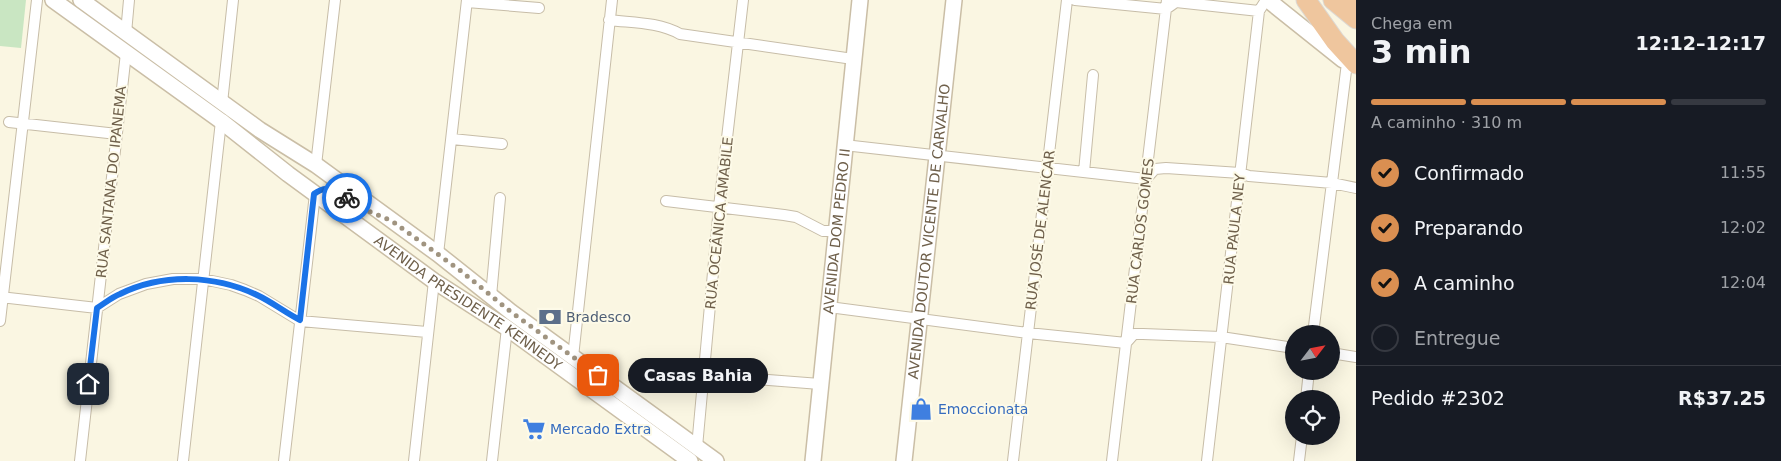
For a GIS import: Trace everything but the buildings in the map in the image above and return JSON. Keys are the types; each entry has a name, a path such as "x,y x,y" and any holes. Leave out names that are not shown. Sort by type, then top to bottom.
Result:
{"highway":[{"path":"1306,0 1353,66"},
{"path":"1333,0 1356,19"}],"main road":[{"name":"AVENIDA PRESIDENTE KENNEDY","path":"54,0 221,121 314,194 434,281 506,328 690,461"},
{"name":"AVENIDA PRESIDENTE KENNEDY","path":"81,0 222,103 316,166 438,254 491,296 716,461"},
{"name":"AVENIDA DOM PEDRO II","path":"813,461 860,0"},
{"name":"AVENIDA DOUTOR VICENTE DE CARVALHO","path":"904,461 954,0"},
{"path":"1264,4 1353,66"},
{"path":"314,194 322,189 330,188 366,210 392,221"},
{"path":"375,237 385,236 424,260 433,260 438,254"}],"street":[{"path":"0,321 1,297 37,0"},
{"path":"126,33 129,0"},
{"path":"222,103 233,0"},
{"path":"316,166 335,0"},
{"path":"573,357 612,0"},
{"name":"RUA OCEÂNICA AMABILE","path":"698,447 719,207 743,0"},
{"name":"RUA JOSÉ DE ALENCAR","path":"1013,461 1067,0"},
{"path":"1075,0 1166,5 1176,2 1264,4"},
{"path":"438,254 467,1 539,8"},
{"name":"RUA PAULA NEY","path":"1208,461 1240,173 1264,4"},
{"name":"RUA CARLOS GOMES","path":"1112,461 1166,5"},
{"path":"609,20 658,25 668,27 680,34 739,41 853,59"},
{"name":"RUA SANTANA DO IPANEMA","path":"80,461 126,53"},
{"path":"1314,325 1332,183 1353,66"},
{"path":"1084,172 1093,75"},
{"path":"183,461 221,121"},
{"path":"9,122 117,134"},
{"path":"452,138 502,144"},
{"path":"844,145 1146,179 1156,169 1166,168 1240,173 1249,176 1332,183 1356,188"},
{"path":"284,461 314,194"},
{"path":"491,296 500,198"},
{"path":"666,201 790,216 823,231 836,231"},
{"path":"1,297 97,308 120,294 146,284 173,279 203,279 245,290 300,320 428,332"},
{"path":"414,461 434,281"},
{"path":"829,307 1028,333 1126,343 1134,334 1222,337 1285,347"},
{"path":"492,461 506,328"},
{"path":"1340,354 1356,357"},
{"path":"705,375 820,384"},
{"path":"1299,461 1301,445"}],"green space":[{"path":"0,0 26,0 21,48 0,46"}],"way so far":[{"path":"347,198 366,210 392,221 461,271 511,312 598,375"}],"place":[{"name":"Bradesco","path":"550,317"},
{"name":"Casas Bahia","path":"598,375"},
{"name":"Emoccionata","path":"921,409"},
{"name":"Mercado Extra","path":"534,429"}],"route":[{"path":"88,384 97,308 120,294 146,284 173,279 216,281 259,296 300,320 314,194 322,189 330,188 347,198"}]}
